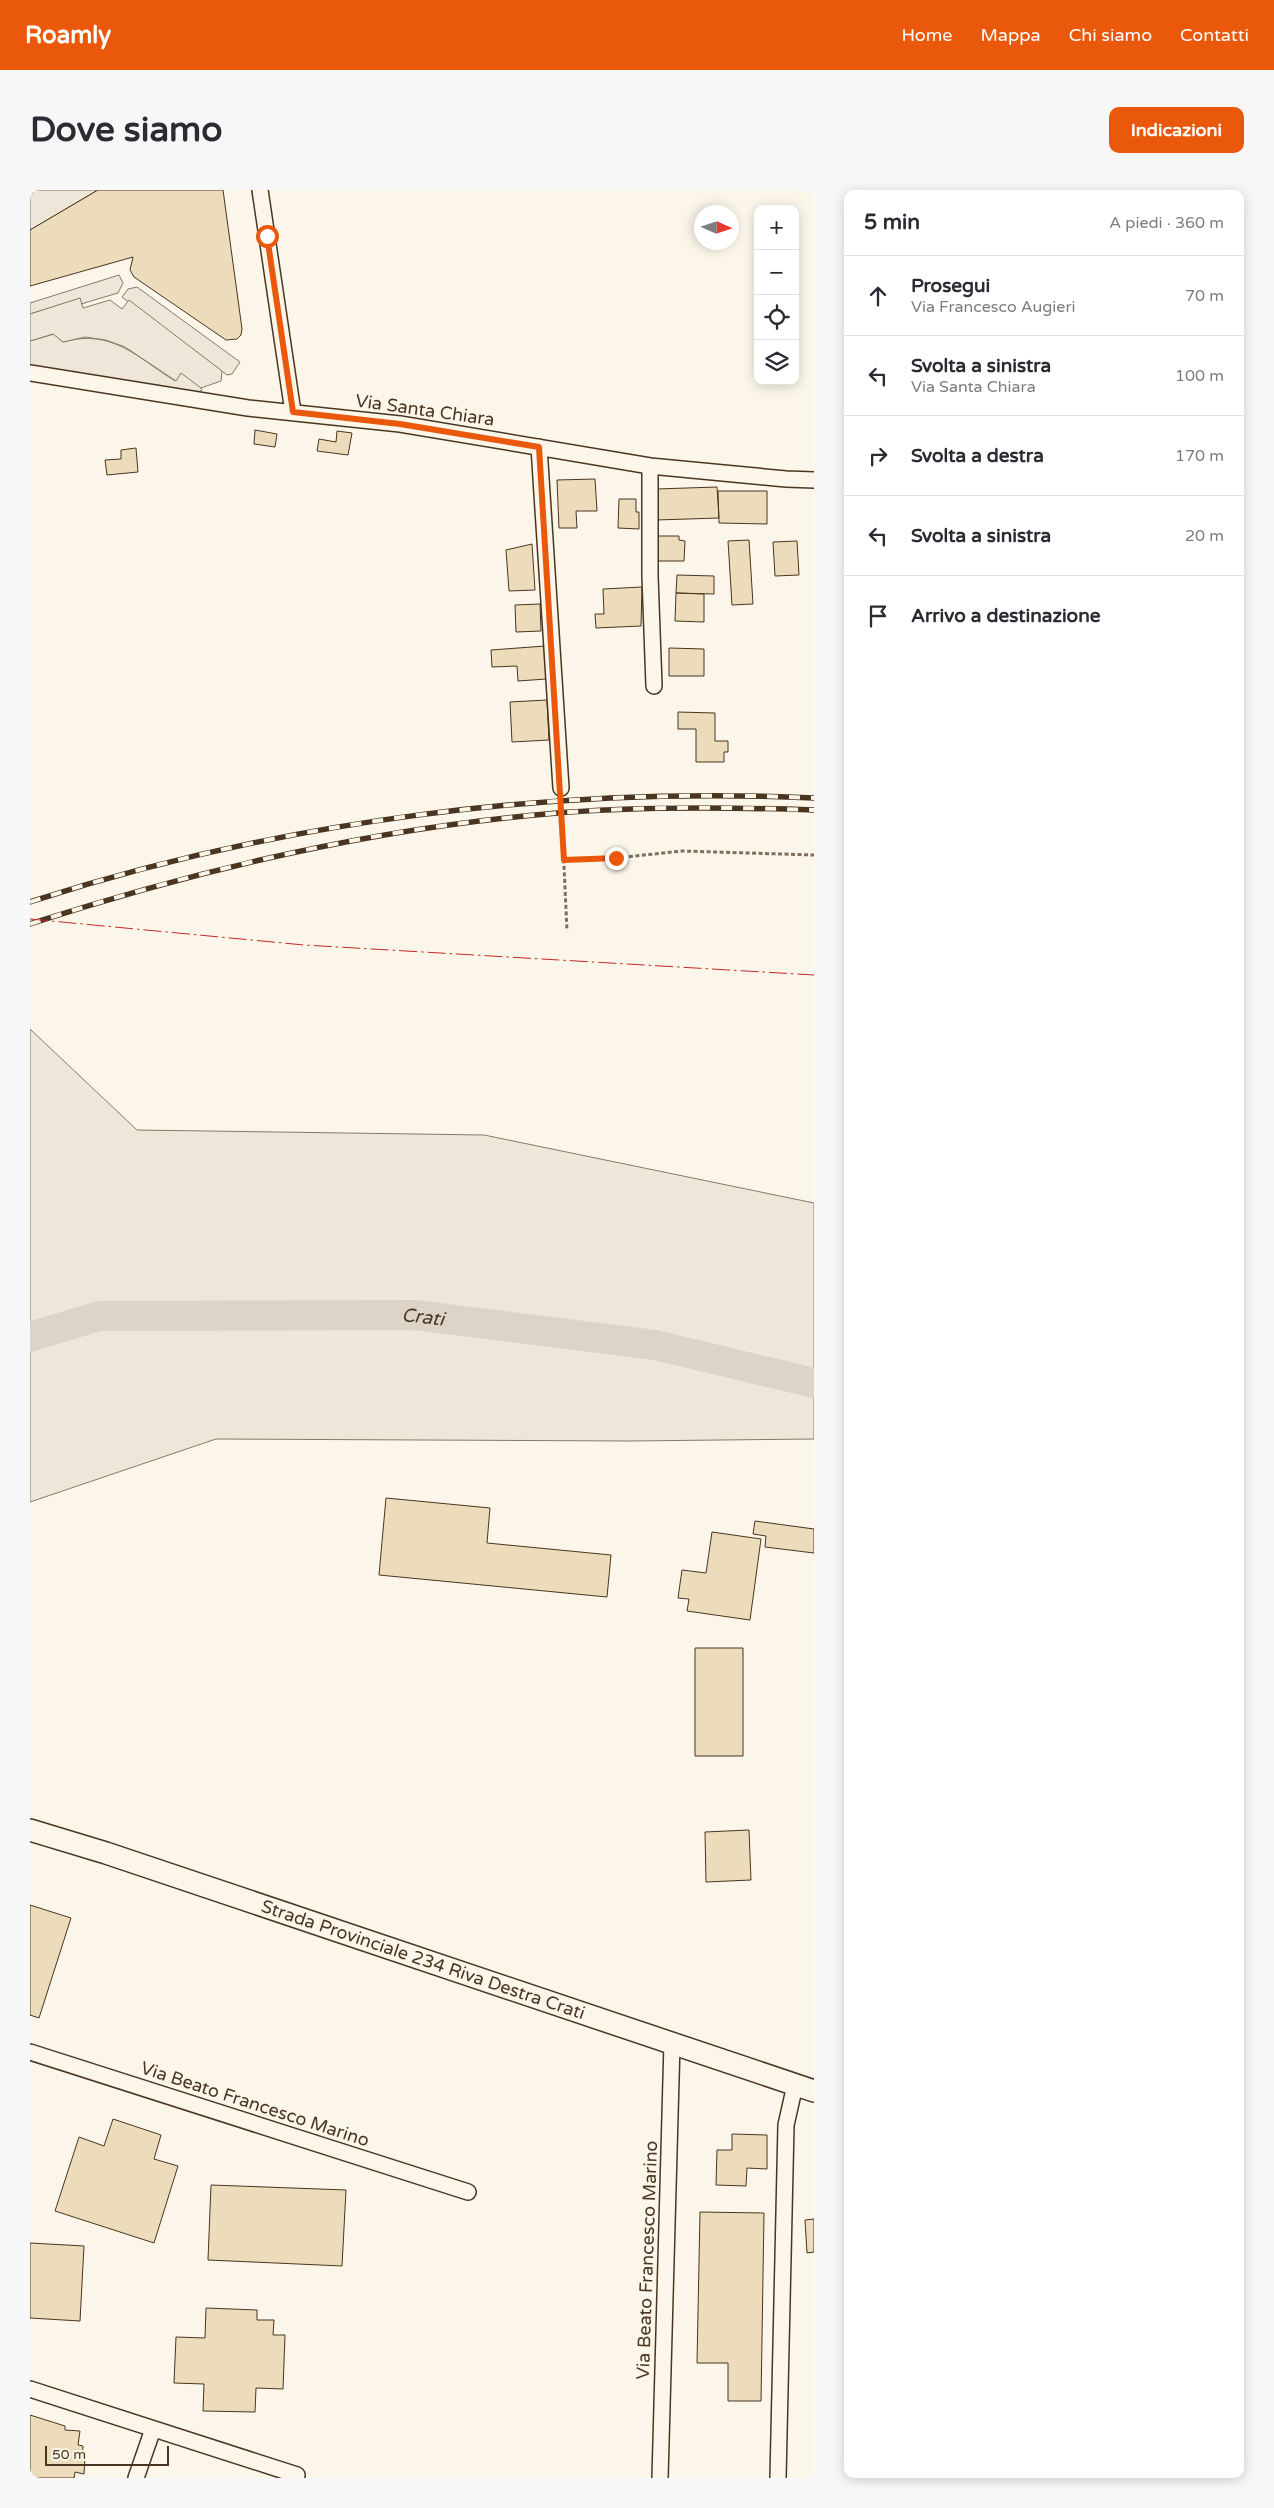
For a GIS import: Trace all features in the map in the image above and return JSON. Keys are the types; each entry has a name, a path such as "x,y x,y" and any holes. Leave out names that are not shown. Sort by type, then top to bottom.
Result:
{"main road":[{"name":"Strada Provinciale 234 Riva Destra Crati","path":"30,1830 106,1853 804,2088"}],"street":[{"path":"260,190 293,412"},
{"name":"Via Santa Chiara","path":"30,373 248,408 400,424 650,466 814,480"},
{"path":"539,447 561,788"},
{"path":"650,466 650,576 654,686"},
{"name":"Via Beato Francesco Marino","path":"660,2478 672,2043"},
{"name":"Via Beato Francesco Marino","path":"30,2052 468,2192"},
{"path":"778,2478 786,2125 804,2088"},
{"path":"30,2389 298,2476"},
{"path":"136,2478 153,2429"}],"path":[{"path":"30,194 35,190"},
{"path":"561,788 567,931"},
{"path":"564,860 616,858 682,852 814,855"}],"shaded area":[{"path":"30,190 94,190 96,191 30,230"},
{"path":"119,275 123,283 118,293 81,304 80,299 30,314 30,303"},
{"path":"137,287 240,362 232,374 227,375 122,297 128,289"},
{"path":"80,298 83,308 110,300 122,309 129,300 222,371 221,381 201,388 181,373 176,381 125,347 106,340 85,337 63,342 53,334 30,341 30,314"},
{"path":"54,334 63,342 96,339 110,342 136,355 175,381 181,372 200,386 202,390 195,394 30,368 30,341"},
{"path":"30,1029 137,1130 484,1135 814,1203 814,1439 629,1441 216,1439 30,1502"}],"building":[{"path":"98,190 223,190 242,329 241,335 237,339 226,340 134,277 130,270 133,257 30,286 30,230"},
{"path":"255,430 277,434 275,447 254,444"},
{"path":"337,431 352,433 348,455 317,451 319,439 336,442"},
{"path":"136,448 138,472 107,475 105,460 121,459 121,450"},
{"path":"595,479 597,511 576,511 577,528 559,528 557,480"},
{"path":"717,487 719,518 656,520 656,489"},
{"path":"718,491 767,491 767,524 719,523"},
{"path":"619,499 636,499 636,512 639,512 639,529 618,528"},
{"path":"656,536 679,536 679,540 685,541 684,561 655,561"},
{"path":"749,540 753,604 732,605 728,541"},
{"path":"797,541 799,575 775,576 773,542"},
{"path":"532,544 535,590 509,591 506,550"},
{"path":"677,575 714,576 714,594 676,593"},
{"path":"642,587 641,626 596,628 595,614 604,614 603,589"},
{"path":"676,593 704,594 704,622 675,621"},
{"path":"540,604 541,631 516,632 515,605"},
{"path":"545,646 546,679 518,681 517,666 492,667 491,650"},
{"path":"669,648 704,649 704,676 669,676"},
{"path":"547,700 549,740 512,742 510,702"},
{"path":"678,712 715,713 715,741 728,741 728,752 724,752 724,762 696,762 696,729 678,729"},
{"path":"386,1498 490,1508 487,1543 611,1555 607,1597 379,1575"},
{"path":"755,1521 814,1529 814,1553 765,1547 766,1536 753,1534"},
{"path":"712,1532 761,1539 750,1620 687,1611 689,1599 678,1598 682,1570 706,1573"},
{"path":"695,1648 743,1648 743,1756 695,1756"},
{"path":"749,1830 751,1880 706,1882 705,1832"},
{"path":"30,1905 71,1918 39,2018 30,2015"},
{"path":"113,2119 161,2135 154,2159 178,2166 154,2243 55,2211 79,2137 104,2146"},
{"path":"732,2134 767,2135 767,2169 747,2168 746,2186 716,2185 717,2150 732,2150"},
{"path":"211,2185 346,2190 342,2266 208,2260"},
{"path":"700,2212 764,2213 761,2401 728,2401 728,2363 697,2363"},
{"path":"814,2219 814,2252 807,2253 805,2220"},
{"path":"30,2243 84,2246 80,2321 30,2318"},
{"path":"206,2308 257,2310 257,2320 274,2320 273,2335 285,2335 283,2389 256,2388 255,2412 203,2411 204,2384 174,2383 176,2337 205,2338"},
{"path":"30,2415 65,2426 65,2430 80,2431 78,2445 83,2446 82,2458 85,2458 84,2474 75,2472 74,2478 30,2478"}],"waterway":[{"name":"Crati","path":"30,1337 99,1316 414,1315 655,1345 814,1383"},
{"name":"Crati","path":"30,1334 38,1334"}],"railway":[{"path":"30,902 124,874 221,850 319,830 418,815 517,804 616,798 716,796 814,798"},
{"path":"30,924 93,904 221,869 285,854 415,830 579,811 646,808 814,810"}],"power":[{"path":"30,919 304,945 814,975"}],"route":[{"path":"267,236 293,412 400,424 539,447 564,860 616,858"}]}
